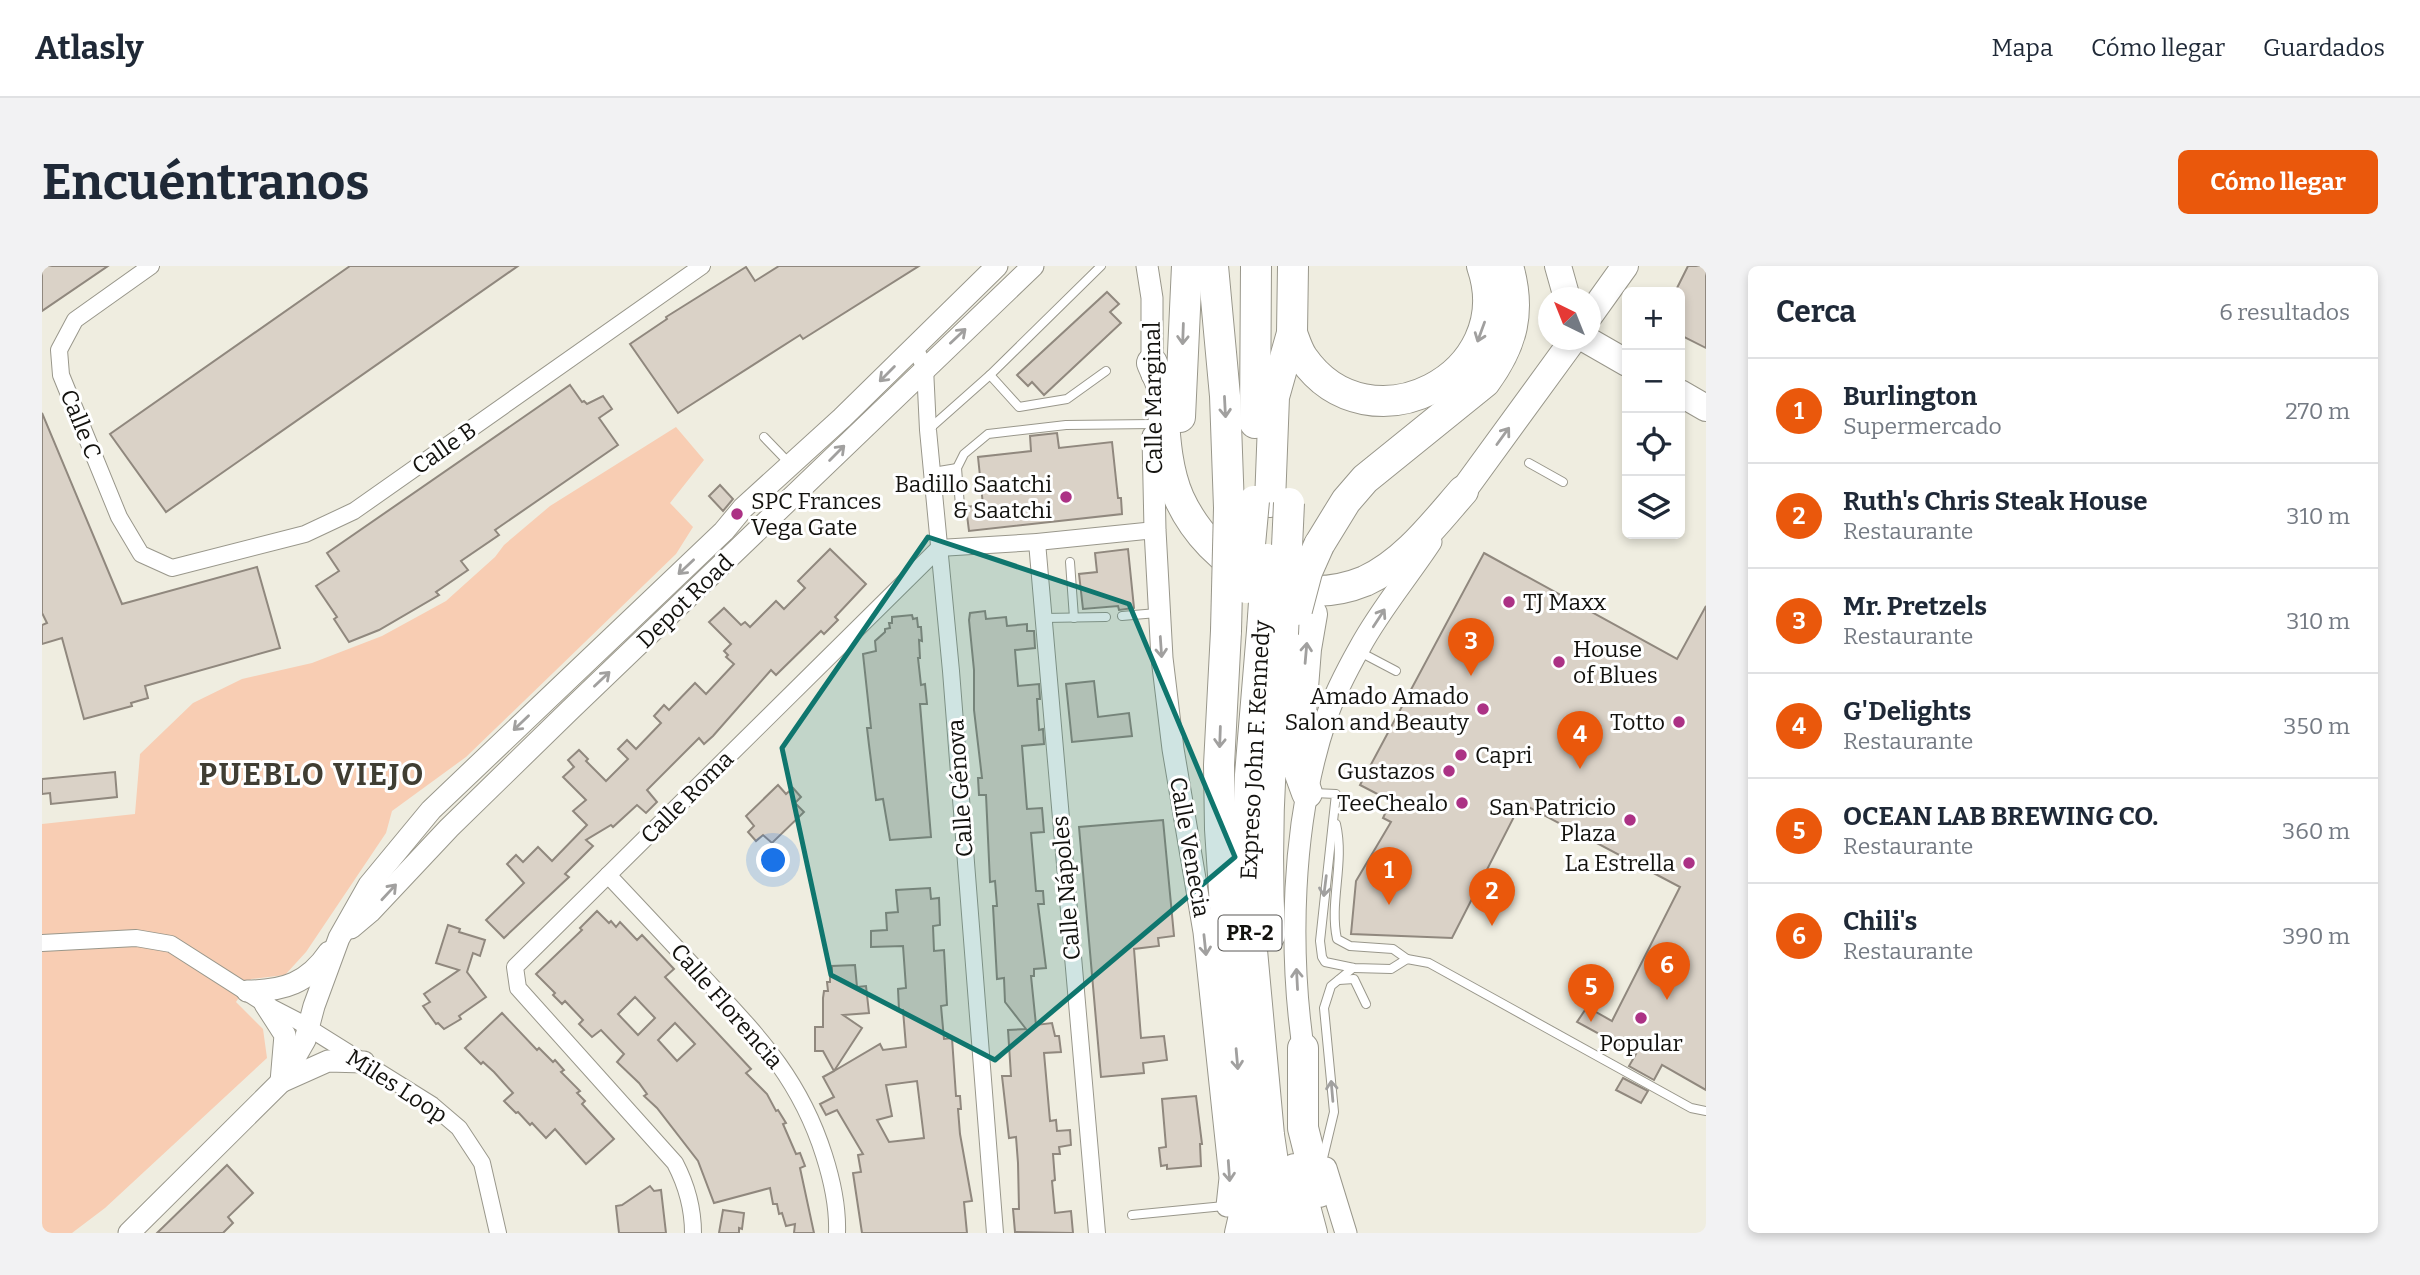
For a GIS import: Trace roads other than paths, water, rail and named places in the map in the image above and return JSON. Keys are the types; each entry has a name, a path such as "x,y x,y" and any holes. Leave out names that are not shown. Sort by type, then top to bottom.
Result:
{"highway":[{"path":"1187,266 1180,451 1187,494 1199,530"},
{"name":"Expreso John F. Kennedy","path":"1213,266 1224,396 1260,504 1253,631 1246,885 1269,1135 1290,1233"},
{"path":"1256,266 1260,504 1253,631 1278,676 1268,818 1271,955 1290,1144 1312,1233"},
{"path":"1292,333 1302,356 1318,376 1339,390 1363,399 1389,401 1414,398 1438,388 1458,372 1474,352 1484,328 1488,303 1482,266"},
{"path":"1307,793 1299,771 1300,726 1306,649 1323,558 1346,501 1358,486 1485,382 1496,367 1507,346 1514,317 1514,289 1508,266"},
{"path":"1260,504 1292,333 1293,271"},
{"path":"1152,363 1162,387 1166,441 1174,484 1180,499 1199,530 1222,555 1238,567 1279,588 1294,591 1331,589 1364,581 1378,573 1428,532 1463,491"},
{"path":"1253,631 1295,615 1307,572 1323,558"},
{"name":"Expreso John F. Kennedy","path":"1253,631 1223,669 1219,765 1220,830 1242,1105 1258,1198 1270,1233"},
{"path":"1303,1048 1303,1128 1331,1233"},
{"path":"1240,1233 1249,1148"}],"main road":[{"path":"1558,266 1564,287"},
{"path":"1601,301 1625,266"},
{"path":"1601,348 1622,360"},
{"path":"1463,491 1566,350"},
{"path":"1685,396 1706,408"}],"street":[{"name":"Calle C","path":"151,266 75,320 59,350 61,375 119,517 141,554 159,562"},
{"name":"Calle B","path":"159,562 172,568 305,534 354,511 702,266"},
{"name":"Depot Road","path":"281,1082 305,1040 314,1006 339,938 369,885 431,810 724,531 732,519 842,418 997,266"},
{"name":"Depot Road","path":"339,938 370,912 449,828 1033,266"},
{"name":"Calle Marginal","path":"1147,266 1152,298 1155,530"},
{"name":"Calle Génova","path":"914,346 925,368 995,1233"},
{"path":"1346,1233 1315,1125 1303,1048 1295,925 1307,793 1326,717 1358,651 1463,491"},
{"path":"939,548 1037,542 1155,530"},
{"name":"Calle Venecia","path":"1155,530 1159,613 1173,749 1204,932 1230,1178 1225,1219"},
{"name":"Calle Nápoles","path":"1037,542 1097,1233"},
{"name":"Calle Roma","path":"693,1233 693,1215 687,1185 675,1163 518,988 515,967 939,548"},
{"name":"Calle Florencia","path":"608,875 764,1043 792,1082 814,1122 828,1166 838,1210 837,1233"},
{"name":"Miles Loop","path":"42,943 136,938 171,944 432,1105 460,1128 482,1163 498,1233"},
{"path":"247,991 270,991 294,984 319,967 339,938"},
{"path":"265,1004 285,1035 281,1082"},
{"path":"129,1233 281,1082 328,1061 364,1062"}],"lane":[{"path":"928,430 990,375 1101,266"},
{"path":"990,375 1019,407 1067,399 1106,371"},
{"path":"960,506 957,468 964,454 988,434 1066,425 1153,424"},
{"path":"764,437 808,482"},
{"path":"1529,463 1563,482"},
{"path":"933,472 957,468"},
{"path":"724,531 740,548"},
{"path":"1070,562 1074,618"},
{"path":"638,611 655,629"},
{"path":"1122,616 1159,613"},
{"path":"1043,618 1106,617"},
{"path":"1358,651 1396,671"},
{"path":"1307,793 1335,794 1323,899 1320,951 1325,962 1354,968 1391,969 1407,960"},
{"path":"1334,818 1339,838 1337,939 1350,946 1393,950 1407,960 1429,963 1691,1108 1706,1111"},
{"path":"1323,1158 1334,1112 1324,1008 1328,991 1336,980 1354,968"},
{"path":"1336,980 1354,979 1366,1004"},
{"path":"1132,1215 1225,1219"}],"place":[{"name":"Badillo Saatchi & Saatchi","path":"1066,497"},
{"name":"SPC Frances Vega Gate","path":"737,514"},
{"name":"TJ Maxx","path":"1509,602"},
{"name":"House of Blues","path":"1559,662"},
{"name":"Mr. Pretzels","path":"1471,676"},
{"name":"Amado Amado Salon and Beauty","path":"1483,709"},
{"name":"Totto","path":"1679,722"},
{"name":"Capri","path":"1461,755"},
{"name":"G'Delights","path":"1580,769"},
{"name":"Gustazos","path":"1449,771"},
{"name":"TeeChealo","path":"1462,803"},
{"name":"San Patricio Plaza","path":"1630,820"},
{"name":"La Estrella","path":"1689,863"},
{"name":"Burlington","path":"1389,905"},
{"name":"Ruth's Chris Steak House","path":"1492,926"},
{"name":"Chili's","path":"1667,1000"},
{"name":"Popular","path":"1641,1018"},
{"name":"OCEAN LAB BREWING CO.","path":"1591,1022"}],"district":[{"name":"PUEBLO VIEJO","path":"312,775"}]}
